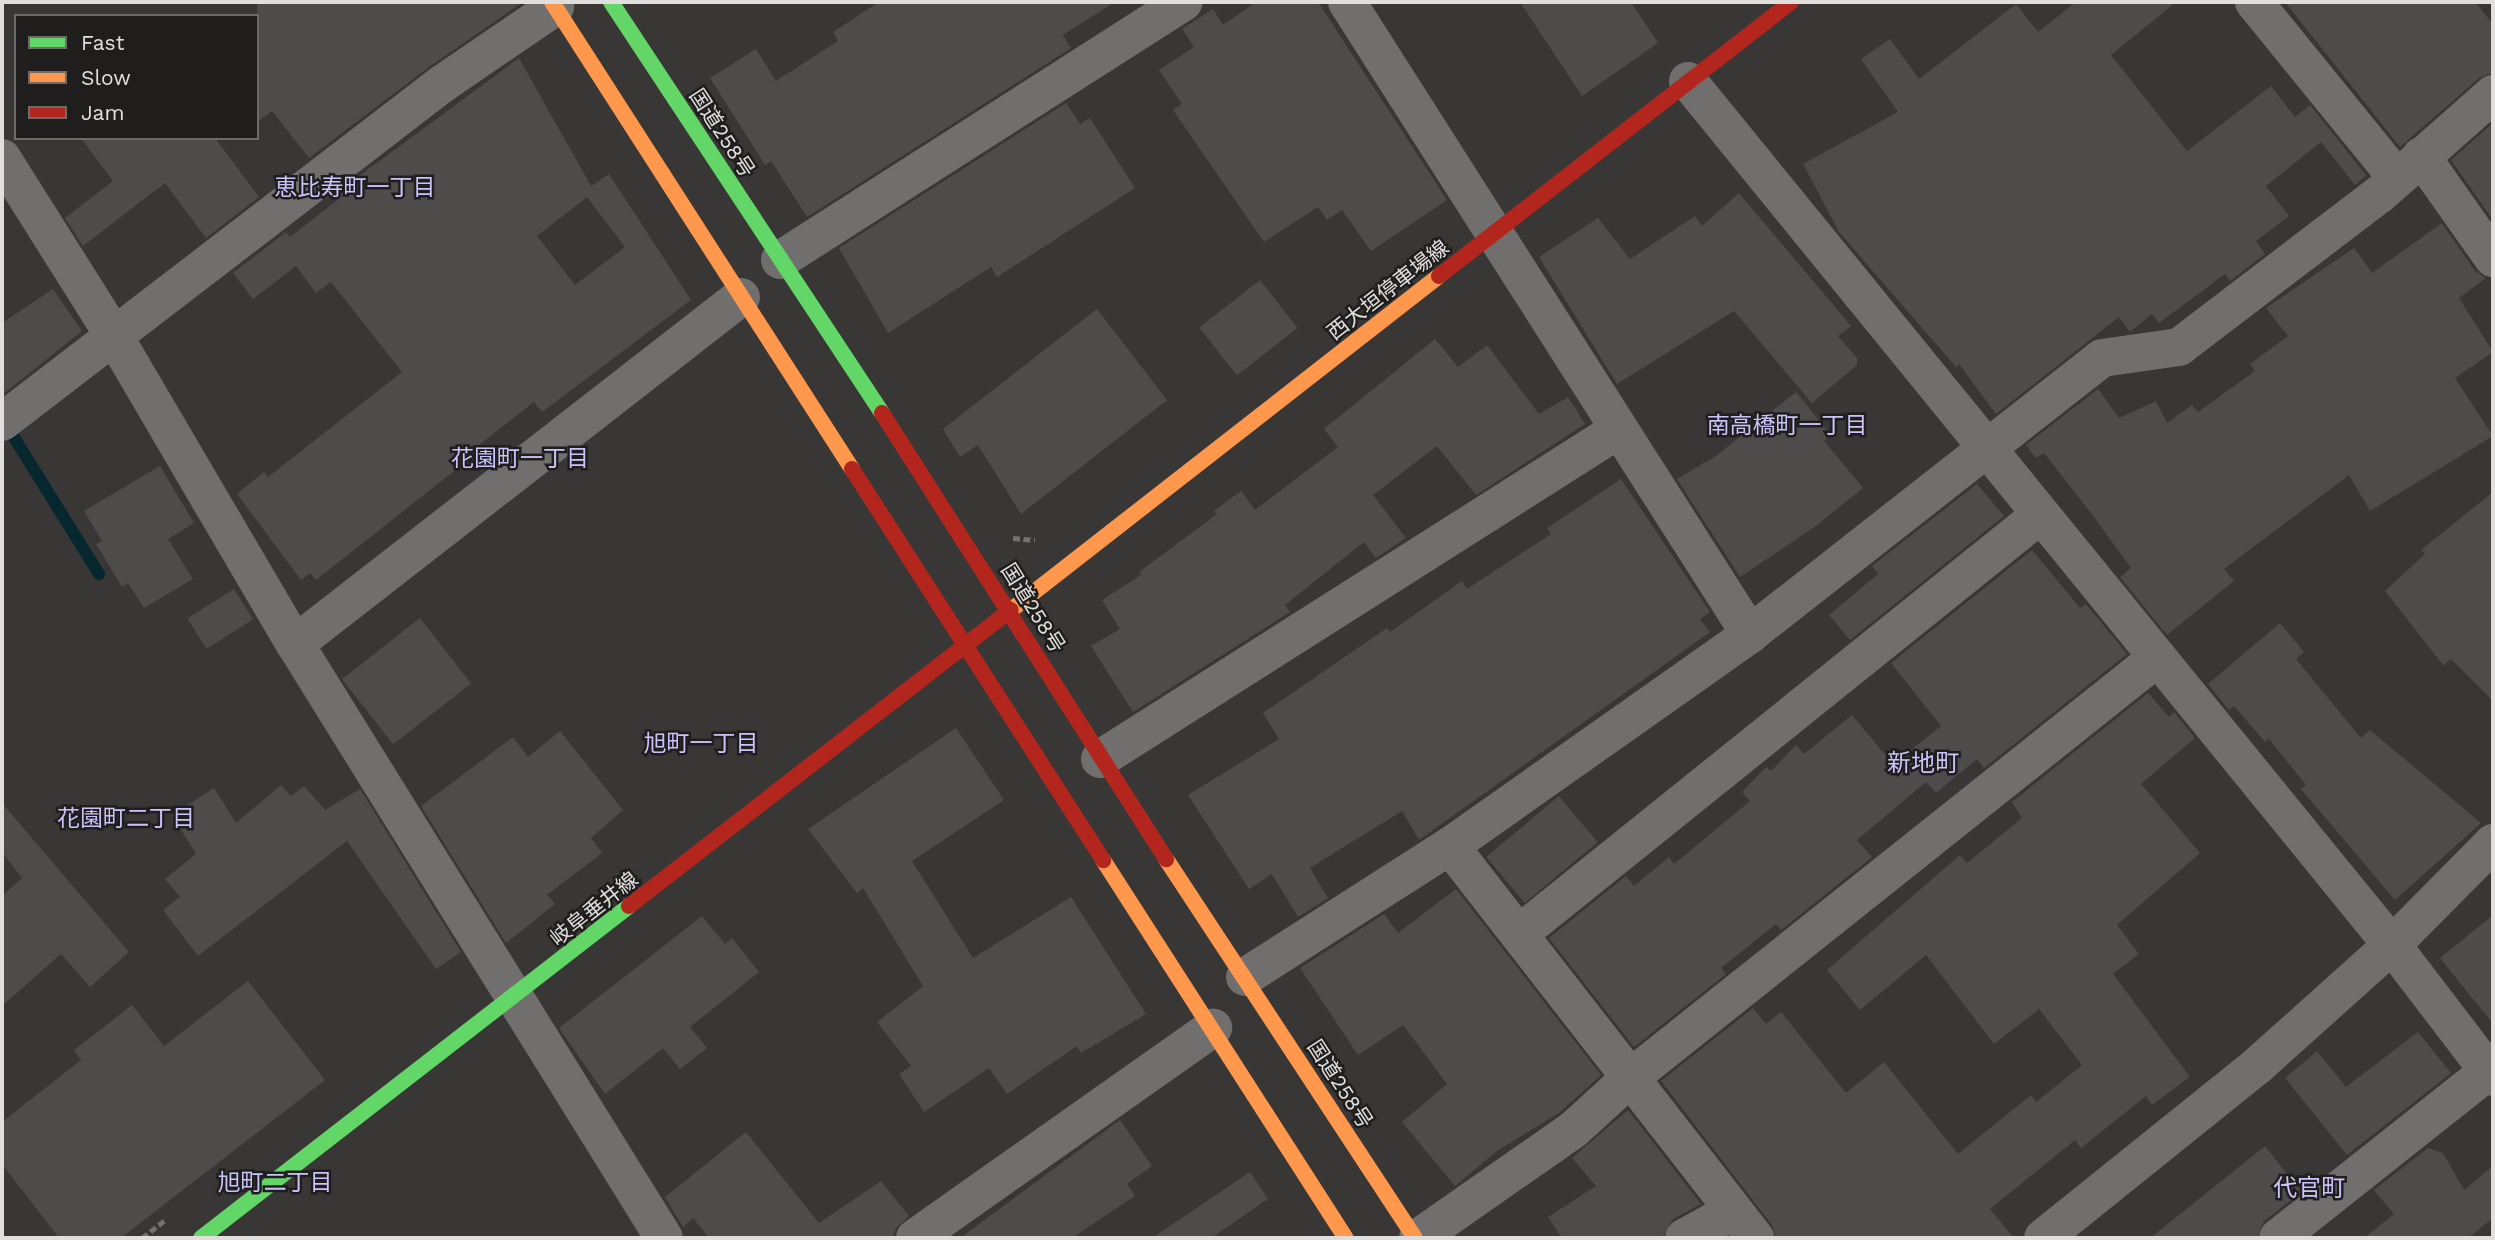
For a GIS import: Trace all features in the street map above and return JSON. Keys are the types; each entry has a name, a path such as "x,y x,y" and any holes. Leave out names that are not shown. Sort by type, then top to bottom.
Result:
{"main road":[{"name":"国道258号","path":"611,2 1010,610 1100,759 1417,1238"},
{"name":"西大垣停車場線","path":"1010,610 1791,2"},
{"path":"553,4 1346,1238"},
{"name":"岐阜垂井線","path":"201,1238 514,999 1010,610"}],"street":[{"path":"780,260 1184,2"},
{"path":"1347,2 1750,634"},
{"path":"2254,2 2493,258"},
{"path":"2,422 442,85 553,4"},
{"path":"1688,80 2392,945 2491,1074 2278,1238"},
{"path":"1245,977 1450,846 1750,634 2102,358 2179,348 2349,218 2493,94"},
{"path":"2,158 114,336 295,644 664,1238"},
{"path":"295,644 741,297"},
{"path":"1100,759 1618,430"},
{"path":"1519,934 2040,515"},
{"path":"1417,1238 1573,1130 1630,1078 2157,658"},
{"path":"1450,846 1744,1224 1684,1238"},
{"path":"2043,1238 2257,1066 2392,945 2491,850"},
{"path":"915,1238 1213,1028"}],"path":[{"path":"142,1238 175,1213"}],"building":[{"path":"257,2 523,2 429,67 309,158 272,111 259,121"},
{"path":"879,2 1115,2 1063,35 1071,48 807,217 771,161 765,165 710,78 756,49 776,81 838,41 833,32"},
{"path":"1256,2 1318,2 1447,200 1371,251 1342,210 1327,220 1318,207 1264,242 1173,110 1182,104 1159,70 1194,47 1182,29 1213,9 1223,25"},
{"path":"1520,2 1631,2 1658,43 1582,96"},
{"path":"2076,2 2176,2 2111,55 2187,151 2271,86 2295,117 2310,105 2366,175 2355,185 2321,142 2266,186 2289,216 2256,241 2265,254 2230,281 2225,274 2159,323 2152,314 2130,332 2119,317 1996,414 1959,364 1956,367 1839,232 1803,164 1898,112 1861,59 1890,39 1919,79 2016,4 2038,32"},
{"path":"2285,2 2475,2 2493,24 2493,73 2479,78 2400,147"},
{"path":"519,58 591,186 609,174 691,300 542,412 534,402 479,445 482,449 316,580 310,573 301,580 237,494 264,472 268,477 402,372 331,282 316,293 296,266 253,299 233,273 286,232 290,237 340,198 336,193","holes":["587,197 625,247 575,285 537,236"]},
{"path":"1066,103 1080,124 1090,118 1135,188 997,277 991,267 888,333 839,248"},
{"path":"2493,123 2493,220 2451,160"},
{"path":"82,140 216,140 259,197 206,238 165,183 83,246 65,218 113,181"},
{"path":"1739,193 1851,326 1838,336 1857,358 1857,365 1812,403 1734,311 1617,384 1539,257 1598,218 1630,259 1695,216 1702,226"},
{"path":"2442,223 2475,271 2486,278 2459,298 2493,352 2455,378 2493,436 2370,511 2349,475 2224,569 2234,581 2167,635 2120,577 2131,568 2094,517 2044,453 2036,458 2026,445 2098,389 2119,418 2156,401 2167,423 2192,405 2198,412 2255,371 2250,364 2288,336 2266,308 2354,248 2372,273"},
{"path":"1260,280 1298,328 1237,375 1199,327"},
{"path":"53,289 82,331 2,395 2,323"},
{"path":"1097,309 1167,400 1021,514 978,445 960,457 943,429"},
{"path":"1435,339 1458,367 1487,345 1539,414 1568,397 1585,424 1476,495 1437,446 1373,495 1406,538 1376,558 1364,542 1285,605 1290,612 1133,712 1091,646 1120,629 1102,600 1141,575 1139,572 1217,514 1214,511 1241,491 1255,510 1338,447 1324,429"},
{"path":"1796,392 1831,435 1824,441 1863,488 1816,526 1740,577 1677,479 1716,456"},
{"path":"160,466 194,523 168,539 193,579 144,608 128,583 122,587 96,544 102,541 84,511"},
{"path":"1621,479 1710,612 1700,619 1710,632 1419,840 1402,811 1310,868 1328,898 1298,917 1272,874 1249,889 1188,795 1279,739 1263,713 1387,628 1390,632 1462,581 1467,589 1551,534 1547,528"},
{"path":"1977,484 2004,516 1850,640 1829,615 1878,574 1872,566"},
{"path":"2493,492 2493,701 2451,659 2443,665 2385,591 2425,554 2421,550"},
{"path":"2032,550 2080,608 2086,604 2127,654 1984,768 1977,759 1936,793 1926,782 1857,840 1872,857 1781,930 1776,924 1721,968 1726,974 1634,1047 1549,938 1626,876 1634,886 1669,857 1674,864 1750,801 1742,792 1766,767 1771,771 1796,745 1804,754 1852,715 1893,764 1941,726 1891,663"},
{"path":"234,589 253,620 206,649 187,618"},
{"path":"420,618 471,683 393,744 342,679"},
{"path":"2280,623 2304,652 2296,659 2361,738 2370,730 2481,823 2395,900 2301,789 2306,785 2269,739 2265,742 2234,706 2229,710 2208,684"},
{"path":"2148,693 2169,717 2174,712 2195,738 2141,784 2200,853 2117,925 2139,954 2113,974 2190,1077 2152,1105 2146,1096 2081,1148 2075,1140 1990,1209 2014,1238 1776,1238 1772,1225 1661,1081 1753,1008 1766,1024 1781,1012 1846,1093 1884,1062 1958,1154 2031,1095 2036,1102 2082,1065 2039,1009 1994,1044 1926,955 1860,1010 1827,970 1960,855 1967,863 2022,818 2012,802"},
{"path":"956,728 1004,800 912,861 973,958 1071,897 1146,1014 1081,1053 1077,1046 1007,1094 989,1068 924,1112 899,1074 911,1066 877,1022 923,986 863,888 857,893 808,829"},
{"path":"560,731 623,810 591,838 602,853 547,895 555,904 506,943 421,806 513,737 528,757"},
{"path":"281,785 291,796 304,786 325,810 360,789 461,952 436,969 347,841 198,956 163,910 180,897 165,879 196,854 172,815 214,788 236,823"},
{"path":"1559,796 1598,842 1525,903 1486,857"},
{"path":"2,803 129,952 90,987 61,954 2,1006 2,896 22,878 2,852"},
{"path":"1456,889 1601,1075 1559,1113 1497,1151 1455,1186 1402,1122 1447,1084 1403,1025 1358,1055 1300,968 1384,914 1398,933"},
{"path":"2493,915 2493,1024 2440,958"},
{"path":"702,916 725,944 732,938 759,972 690,1027 707,1048 680,1069 663,1048 605,1094 559,1028"},
{"path":"248,981 325,1080 121,1238 59,1238 2,1164 2,1122 81,1060 74,1050 132,1005 164,1046"},
{"path":"2418,1032 2451,1073 2347,1155 2285,1078 2317,1051 2346,1087"},
{"path":"1628,1110 1701,1204 1673,1219 1662,1238 1562,1238 1548,1217 1596,1186 1572,1158"},
{"path":"1120,1120 1152,1166 1127,1184 1135,1196 1072,1238 960,1238"},
{"path":"746,1132 819,1223 881,1181 909,1216 896,1228 893,1238 709,1238 693,1218 683,1227 665,1197"},
{"path":"2265,1146 2301,1192 2264,1221 2257,1237 2150,1238"},
{"path":"2428,1148 2443,1153 2464,1190 2493,1166 2493,1218 2468,1238 2364,1238 2394,1214 2374,1190"},
{"path":"1250,1172 1268,1199 1211,1238 1152,1238"}],"waterway":[{"path":"5,423 99,574"}],"traffic: fast":[{"path":"611,2 882,413"},
{"path":"201,1238 629,906"}],"traffic: slow":[{"path":"552,2 852,469"},
{"path":"1011,610 1439,276"},
{"path":"1166,859 1415,1238"},
{"path":"1103,860 1346,1238"}],"traffic: jam":[{"path":"1439,276 1791,2"},
{"path":"882,413 1166,859"},
{"path":"852,469 1103,860"},
{"path":"629,906 1011,610"}],"district":[{"name":"恵比寿町一丁目","path":"355,188"},
{"name":"南高橋町一丁目","path":"1787,426"},
{"name":"花園町一丁目","path":"520,459"},
{"name":"旭町一丁目","path":"701,744"},
{"name":"新地町","path":"1923,764"},
{"name":"花園町二丁目","path":"126,819"},
{"name":"旭町二丁目","path":"275,1183"},
{"name":"代官町","path":"2309,1189"}]}
